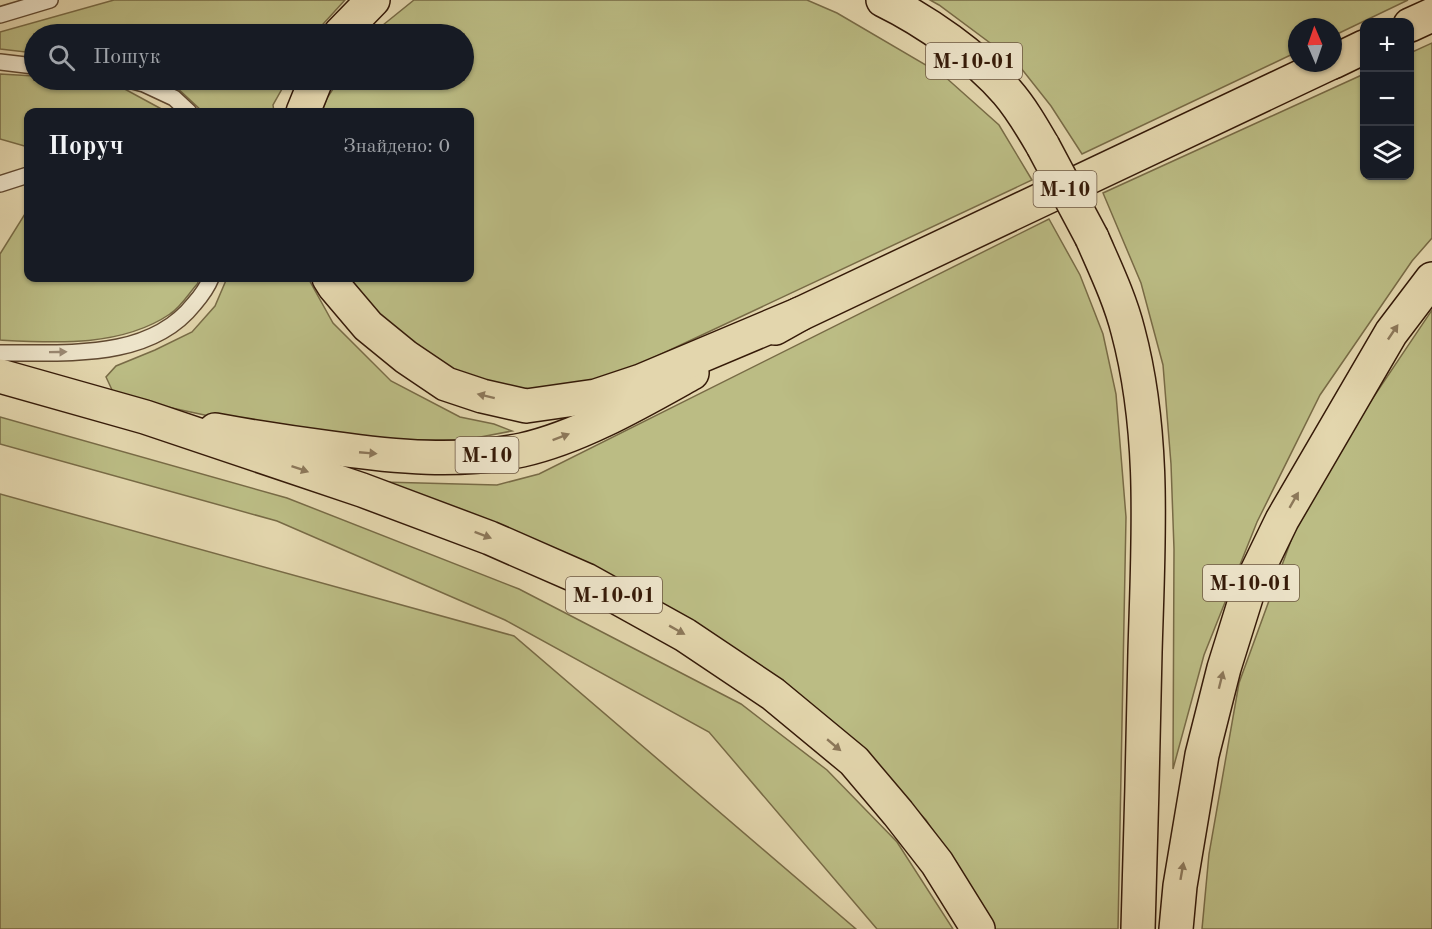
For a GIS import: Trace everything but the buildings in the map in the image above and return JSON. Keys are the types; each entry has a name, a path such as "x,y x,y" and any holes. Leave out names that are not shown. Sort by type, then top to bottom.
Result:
{"main road":[{"path":"350,24 373,0"},
{"name":"М-10-01","path":"883,0 955,44 1007,92 1043,146 1092,238 1110,277 1128,329 1139,378 1146,433 1149,519 1138,929"},
{"path":"1414,23 1432,15"},
{"name":"М-10","path":"1342,57 1360,49"},
{"name":"М-10","path":"0,376 145,417 361,453 426,458 477,457 522,450 558,439 602,421 800,314 1311,72"},
{"path":"305,108 312,90"},
{"name":"М-10-01","path":"1176,929 1180,886 1202,755 1224,668 1249,588 1282,520 1391,333 1432,279"},
{"path":"332,282 368,326 405,357 446,384 482,396 526,406 596,396 641,381 800,314"},
{"name":"М-10-01","path":"145,417 362,490 490,538 586,580 685,635 773,694 854,761 937,863 978,929"}],"lane":[{"path":"0,15 50,0"},
{"path":"0,62 24,65"},
{"path":"157,90 174,98 185,108"},
{"path":"0,184 24,176"},
{"path":"0,353 93,351 135,344 165,331 188,312 209,282"}],"green space":[{"path":"114,0 345,0 323,24 28,24"},
{"path":"414,0 807,0 837,13 943,75 999,125 1032,180 606,380 553,392 495,392 391,335 347,282 474,282 474,108 323,108 332,90 474,90 474,24 384,24"},
{"path":"930,0 1408,0 1370,18 1360,18 1360,23 1342,32 1342,18 1288,18 1288,56 1082,154 1051,106 1017,63"},
{"path":"24,25 24,52 0,49 0,32"},
{"path":"1432,43 1432,238 1412,261 1320,395 1257,522 1204,655 1173,769 1174,549 1171,464 1163,365 1141,283 1103,193 1360,76 1360,180 1414,180 1414,51"},
{"path":"0,74 24,75 24,90 127,90 160,108 24,108 24,146 0,139"},
{"path":"179,90 281,90 273,108 199,108"},
{"path":"24,215 24,282 198,283 170,314 151,325 131,332 88,341 0,340 0,254"},
{"path":"1049,219 1080,275 1103,334 1116,394 1126,517 1118,929 994,929 926,820 856,745 382,482 497,485 539,474"},
{"path":"225,282 310,282 333,323 391,381 460,417 494,424 512,431 465,440 403,440 251,425 144,402 113,392 106,377 116,366 192,332 215,306"},
{"path":"1432,310 1432,929 1202,929 1209,854 1239,683 1293,535 1352,429"},
{"path":"0,417 287,498 519,589 741,704 827,770 897,842 953,929 877,929 709,732 505,620 277,521 0,444"},
{"path":"0,494 514,636 856,929 0,929"}]}
